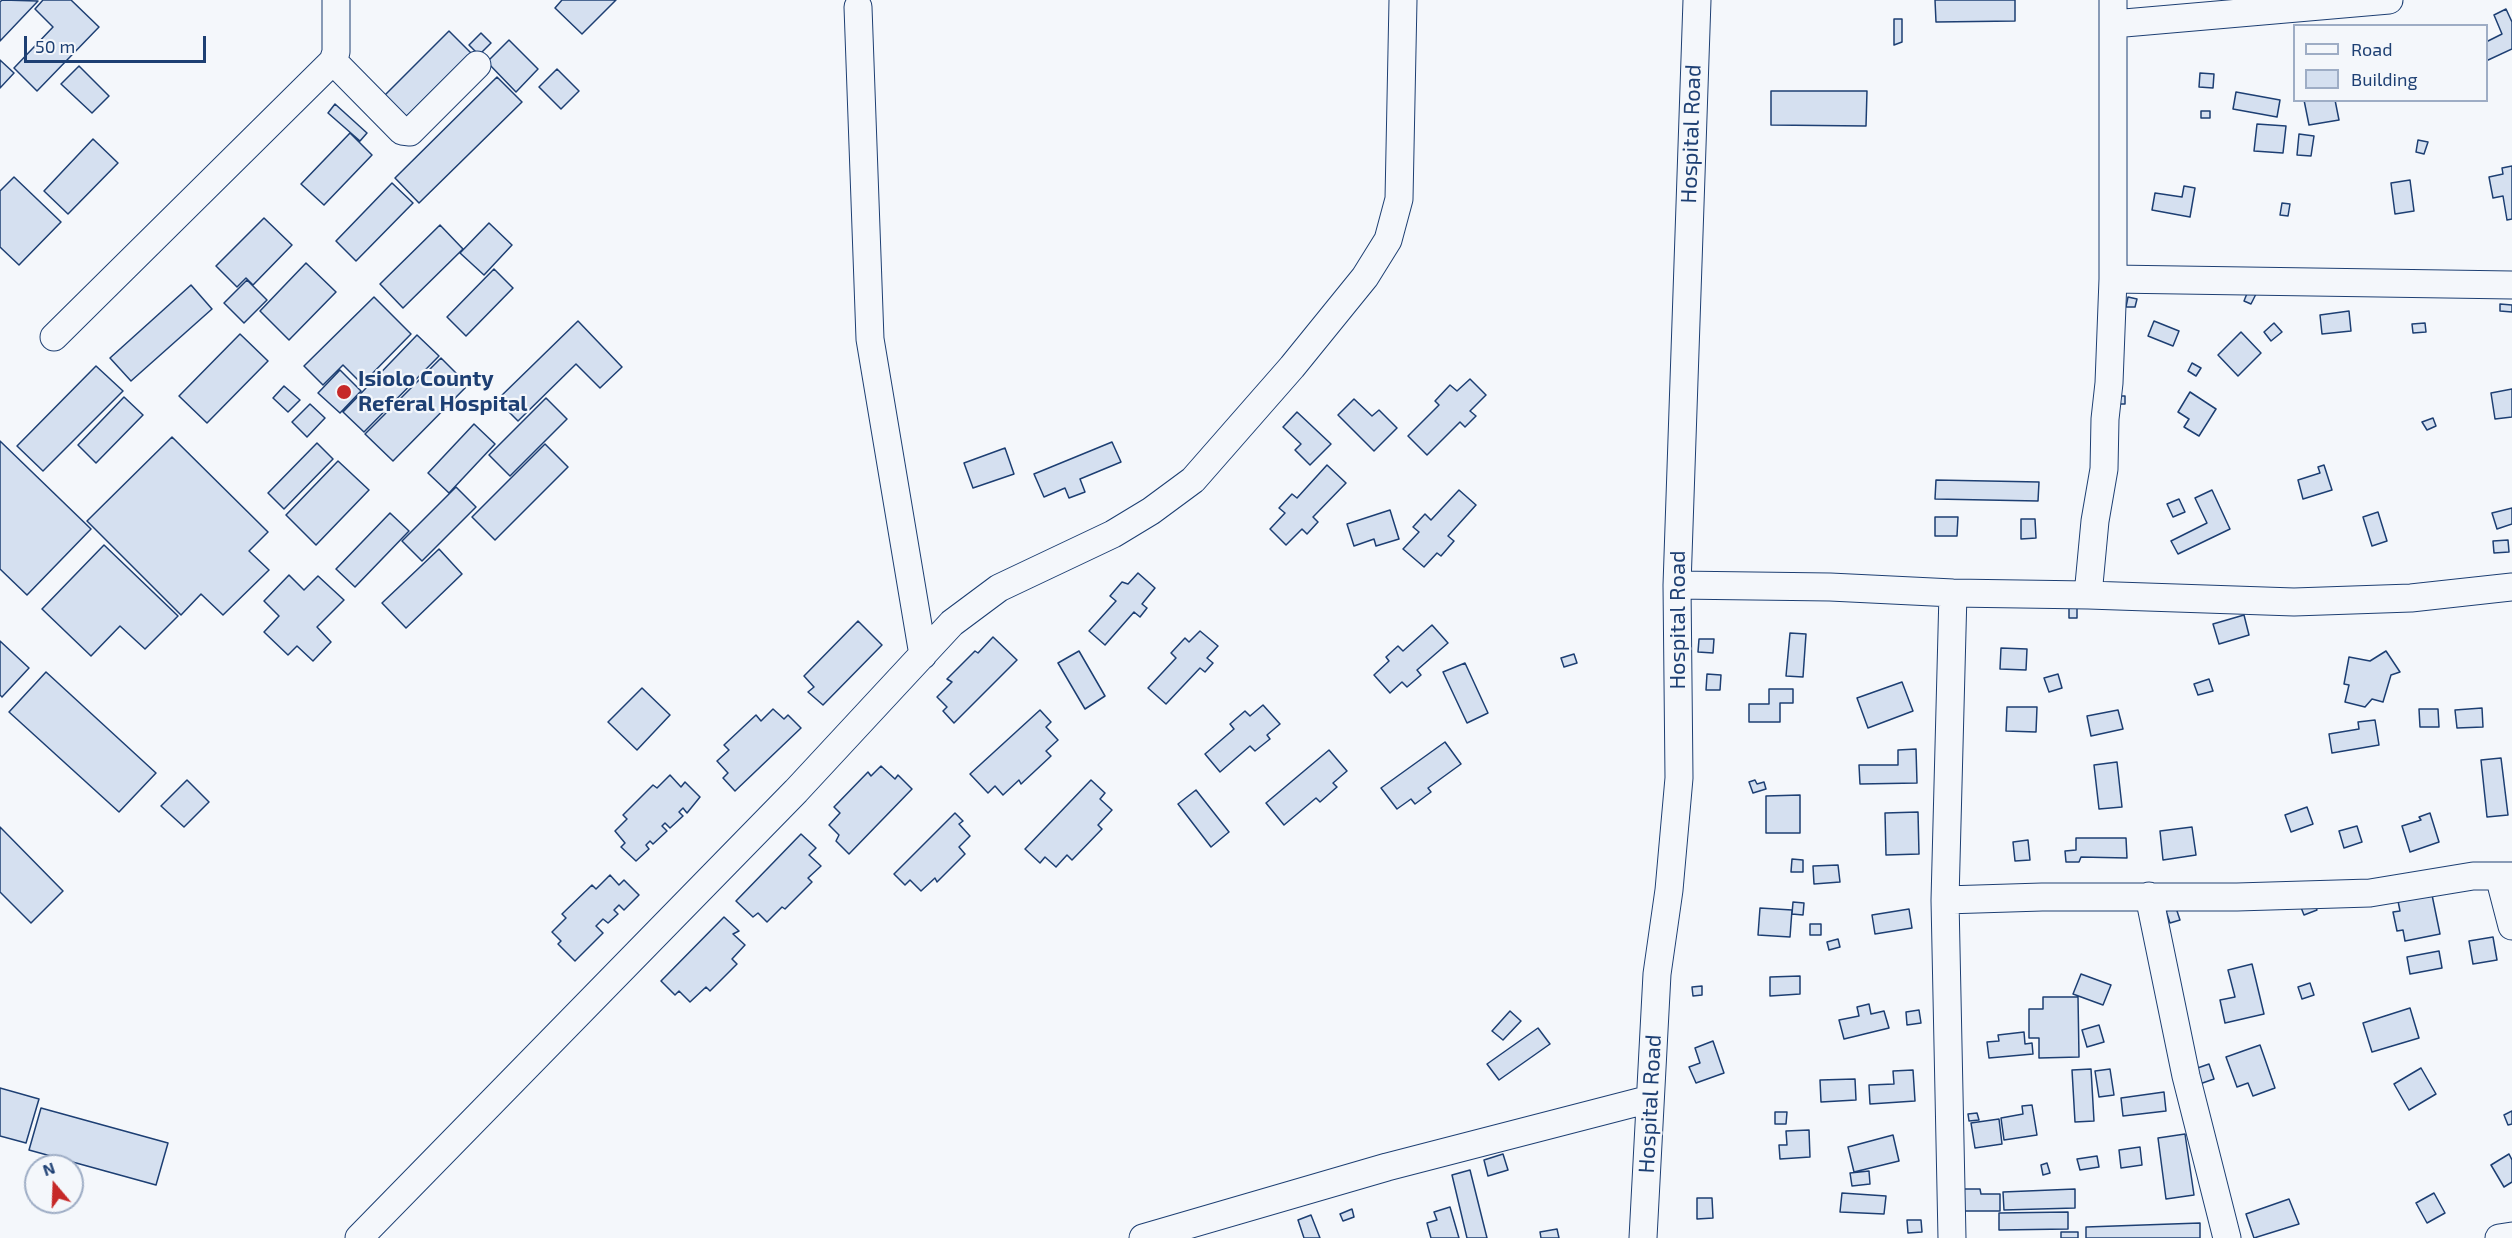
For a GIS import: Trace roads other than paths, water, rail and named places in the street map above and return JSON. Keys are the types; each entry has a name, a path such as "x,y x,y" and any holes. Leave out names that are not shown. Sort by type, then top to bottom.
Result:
{"street":[{"path":"54,337 333,61 336,52 336,0"},
{"path":"359,1238 796,791 952,623 999,588 1113,534 1151,511 1193,480 1292,367 1365,277 1388,240 1399,198 1403,0"},
{"name":"Hospital Road","path":"1643,1238 1657,975 1669,890 1679,778 1677,585 1697,0"},
{"path":"2088,595 2095,521 2104,469 2113,279 2113,12 2389,0"},
{"path":"858,7 870,339 923,654"},
{"path":"333,61 402,131 410,132 477,65"},
{"path":"2113,279 2512,285"},
{"path":"1677,585 1830,587 1953,593 2294,602 2411,598 2512,587"},
{"path":"1952,1238 1945,900 1953,593"},
{"path":"1945,900 2148,896 2185,898 2370,893 2473,876 2506,876 2512,926"},
{"path":"2148,896 2186,1076 2227,1238"},
{"path":"1143,1238 1387,1167 1650,1099"},
{"path":"2499,1238 2512,1236"}],"place":[{"name":"Isiolo County Referal Hospital","path":"344,392"}]}
